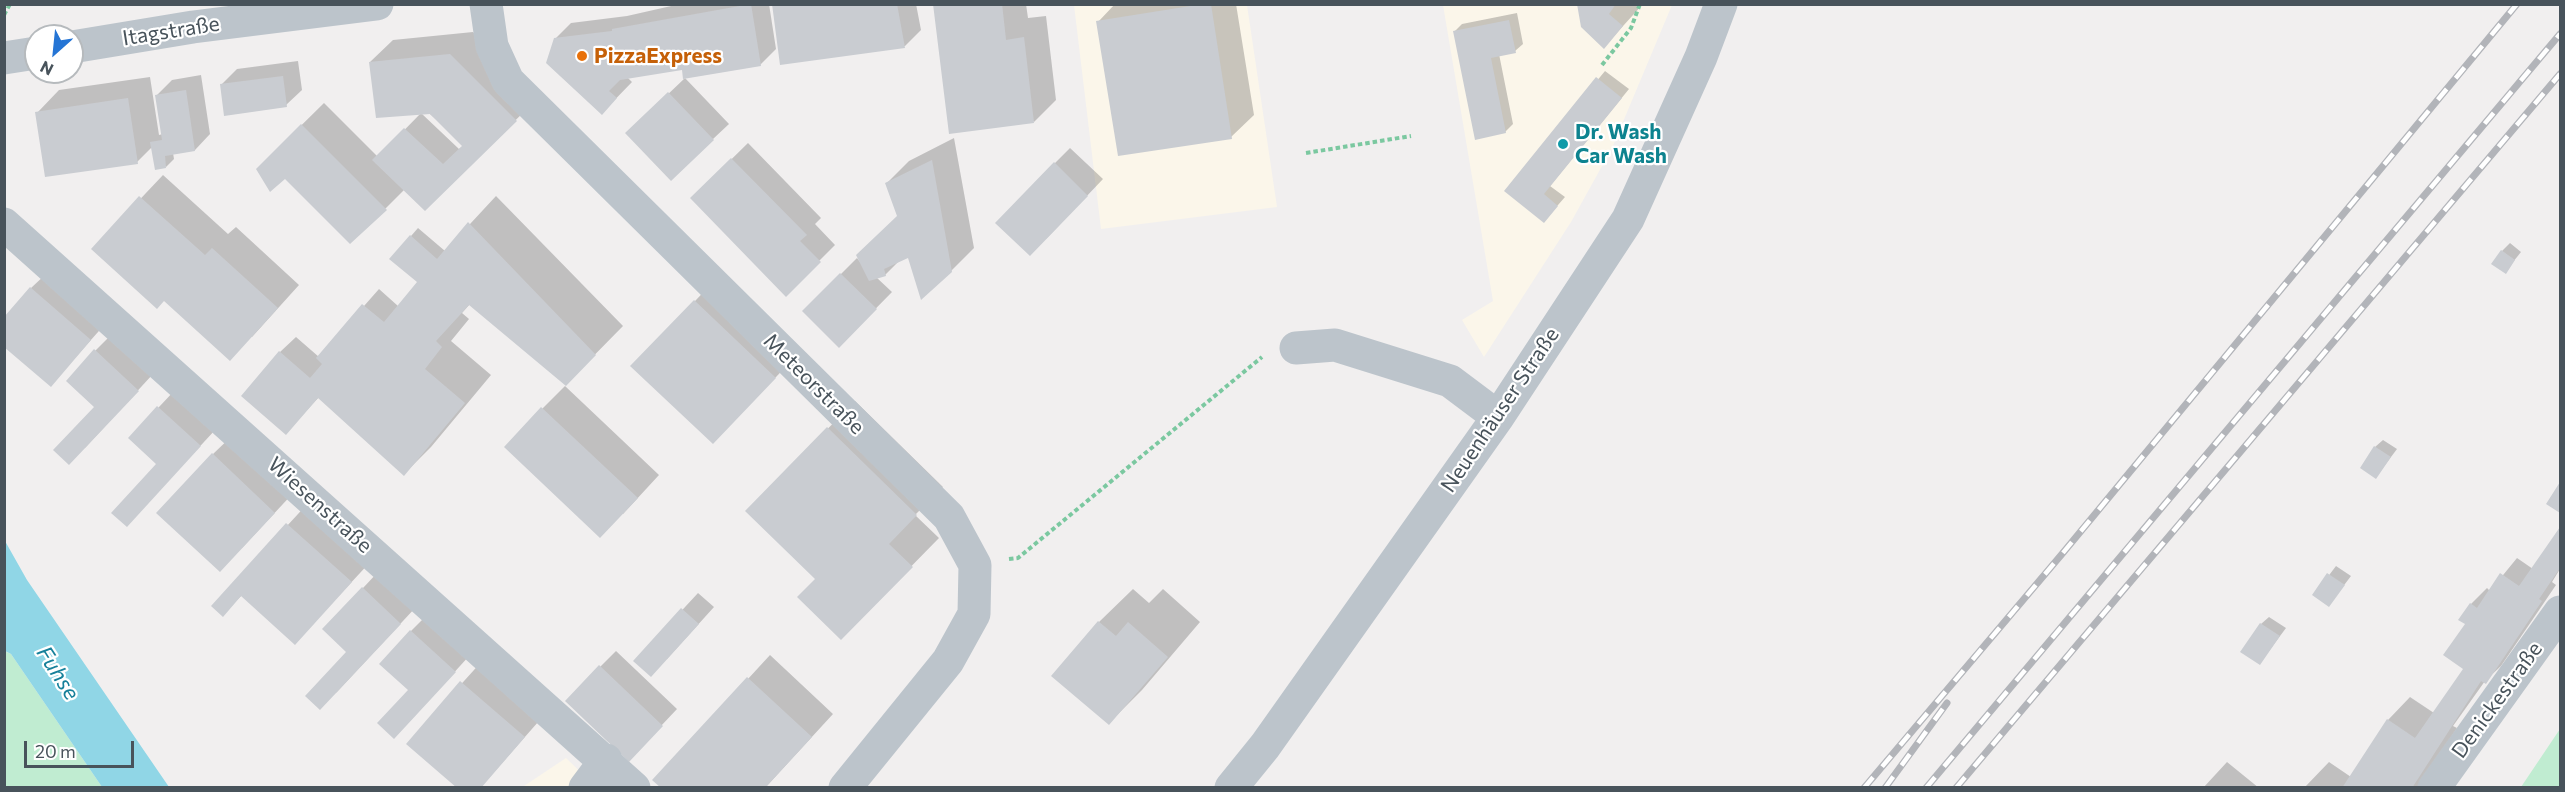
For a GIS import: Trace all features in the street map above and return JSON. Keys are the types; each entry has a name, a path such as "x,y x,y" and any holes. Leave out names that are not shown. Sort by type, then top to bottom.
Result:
{"street":[{"name":"Itagstraße","path":"84,45 193,27 377,4"},
{"name":"Meteorstraße","path":"486,4 492,46 508,81 949,517 975,565 974,614 953,652 844,788"},
{"name":"Neuenhäuser Straße","path":"1231,788 1265,746 1498,417 1628,219 1701,57 1721,4"},
{"path":"4,58 24,55"},
{"name":"Wiesenstraße","path":"4,224 606,760 634,788"},
{"path":"1296,348 1335,345 1450,381 1498,417"},
{"name":"Denickestraße","path":"2434,788 2560,612"},
{"path":"585,788 606,760"}],"path":[{"path":"4,15 10,4"},
{"path":"1602,65 1631,28 1640,4"},
{"path":"1306,153 1411,136"},
{"path":"975,565 1018,558 1262,357 1296,348"}],"shaded area":[{"path":"1074,5 1247,5 1277,207 1101,229"},
{"path":"1443,5 1672,5 1612,148 1571,222 1484,357 1462,320 1493,301"},
{"path":"566,758 596,787 521,788"}],"green space":[{"path":"4,651 11,654 102,787 5,787"},
{"path":"2560,729 2560,787 2521,787"}],"water":[{"name":"Fuhse","path":"5,541 27,580 169,787 102,787 11,654 5,651"}],"building":[{"path":"751,4 761,66 683,79 682,70 620,80 609,91 617,98 602,115 546,63 554,38 612,31 612,29"},
{"path":"772,4 897,4 905,48 780,65"},
{"path":"933,4 1002,4 1006,40 1024,37 1034,123 949,134"},
{"path":"1211,4 1232,139 1118,156 1096,21"},
{"path":"1577,4 1616,4 1609,14 1623,26 1604,49 1581,27"},
{"path":"1509,20 1516,53 1491,58 1506,133 1475,140 1453,31"},
{"path":"450,54 517,121 425,211 372,160 404,128 443,164 462,146 430,114 376,118 369,62"},
{"path":"283,76 287,107 224,116 220,84"},
{"name":"Dr. Wash Car Wash","path":"1596,77 1622,98 1544,194 1558,206 1544,223 1504,191"},
{"path":"186,90 195,151 165,156 166,168 155,170 150,142 162,140 155,95"},
{"path":"668,92 714,140 671,181 625,133"},
{"path":"128,98 138,164 45,177 35,112"},
{"path":"301,124 387,210 350,244 285,179 270,192 256,169"},
{"path":"731,158 807,235 800,241 821,262 786,297 690,198"},
{"path":"932,160 952,272 921,300 908,258 884,269 886,276 869,281 856,255 897,216 885,183"},
{"path":"1054,162 1088,196 1030,256 995,223"},
{"path":"139,196 205,255 212,248 278,308 230,361 164,301 157,309 91,249"},
{"path":"468,222 596,355 566,386 469,305 436,341 442,347 425,369 465,403 404,476 318,398 286,435 241,396 279,351 310,378 322,364 316,358 362,304 384,322 417,282 389,259 410,235 437,259"},
{"path":"2501,250 2515,260 2506,274 2491,264"},
{"path":"840,273 877,309 839,348 802,311"},
{"path":"30,287 91,340 51,387 4,347 4,317"},
{"path":"694,300 776,378 713,444 630,366"},
{"path":"94,349 139,391 69,465 53,450 94,407 66,381"},
{"path":"157,406 201,446 127,527 111,513 156,464 128,438"},
{"path":"541,407 638,498 600,538 504,447"},
{"path":"827,427 917,515 889,544 913,567 841,640 797,597 815,579 745,511"},
{"path":"2374,446 2391,457 2376,479 2360,468"},
{"path":"212,453 275,513 220,572 156,513"},
{"path":"2560,482 2560,513 2546,504"},
{"path":"286,523 352,582 295,645 241,596 223,617 211,606"},
{"path":"2560,527 2560,568 2539,599 2542,601 2486,684 2481,681 2412,788 2342,788 2387,719 2415,738 2463,669 2443,655 2465,624 2458,620 2470,603 2477,608 2500,573 2519,586"},
{"path":"2327,573 2345,585 2329,607 2312,595"},
{"path":"362,587 401,624 320,710 305,696 346,652 322,629"},
{"path":"681,608 699,624 651,677 633,661"},
{"path":"1098,621 1116,636 1128,622 1168,657 1109,725 1051,676"},
{"path":"2260,623 2280,636 2260,665 2240,652"},
{"path":"410,630 456,672 394,739 377,723 408,690 379,664"},
{"path":"599,665 663,726 629,762 565,701"},
{"path":"747,677 812,737 765,788 661,788 652,780"},
{"path":"460,681 525,737 481,788 457,788 406,744"}],"railway":[{"path":"1864,788 2062,554 2517,4"},
{"path":"1926,788 2560,34"},
{"path":"1956,788 2560,74"},
{"path":"1885,788 1947,703"}],"place":[{"name":"PizzaExpress","path":"582,56"},
{"name":"Dr. Wash Car Wash","path":"1563,144"}]}
